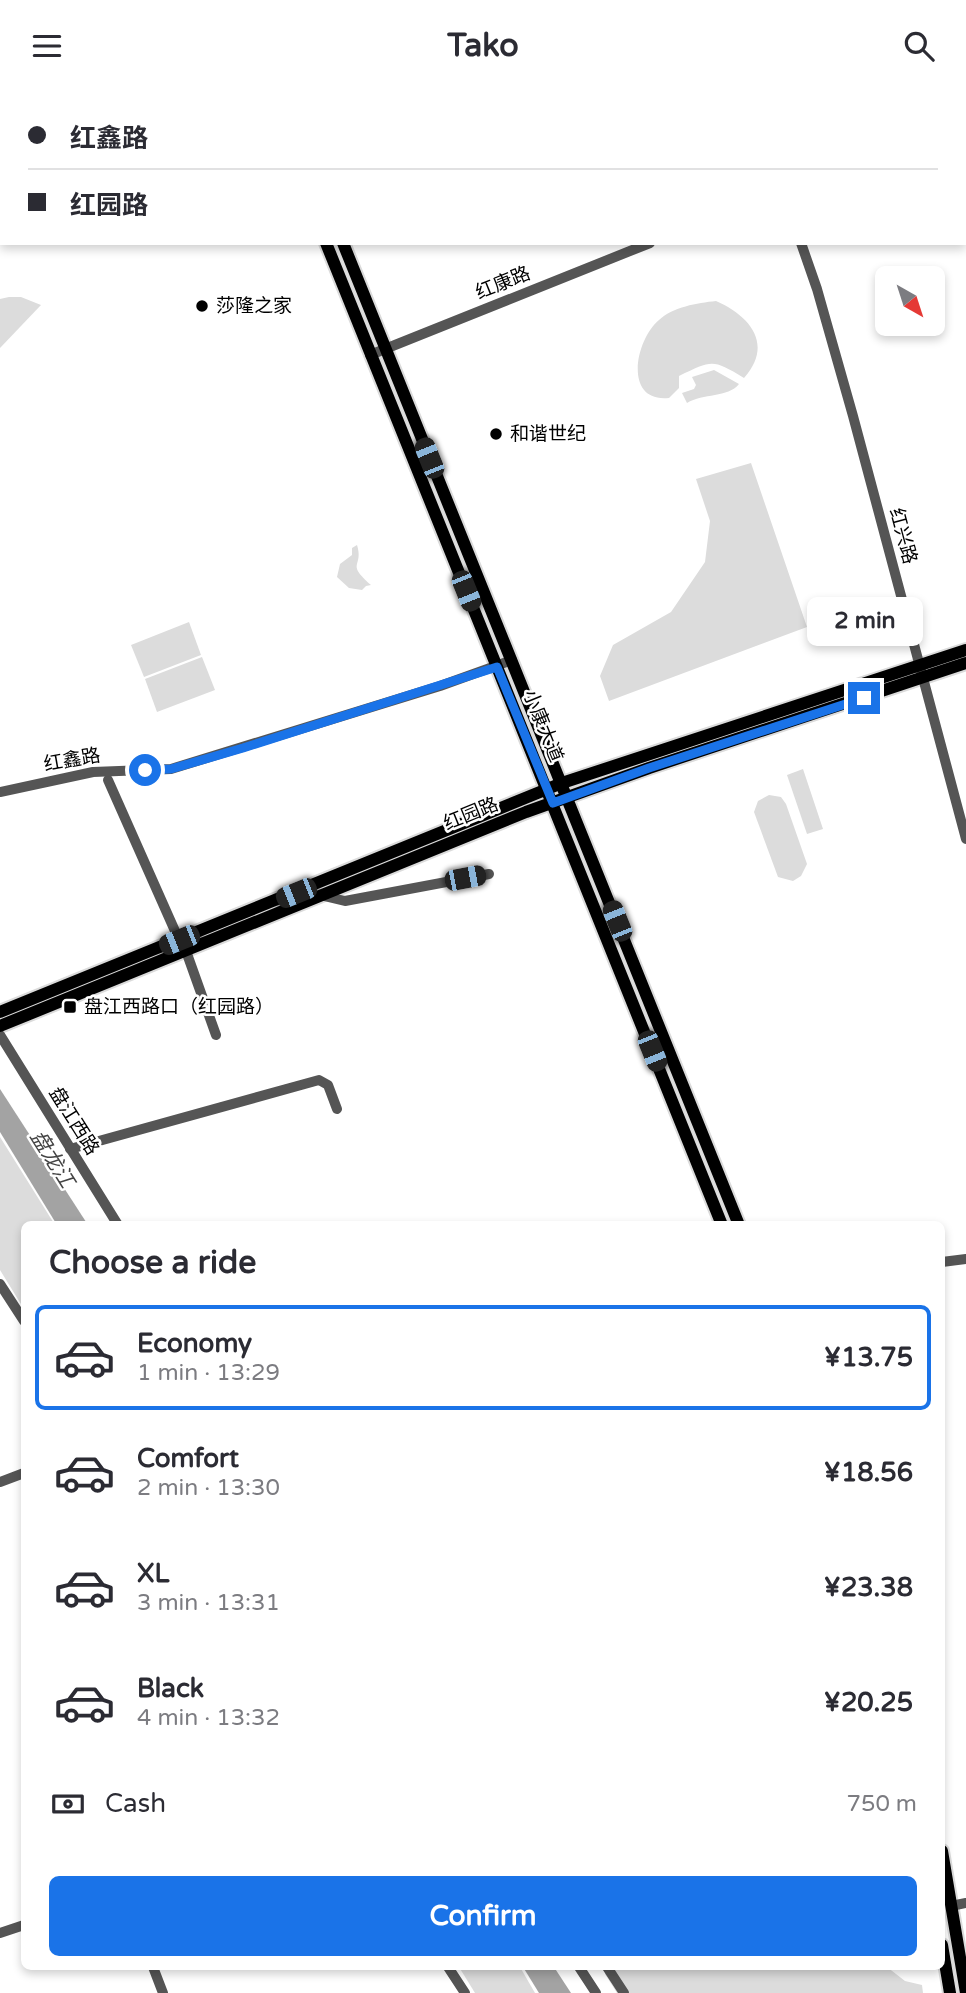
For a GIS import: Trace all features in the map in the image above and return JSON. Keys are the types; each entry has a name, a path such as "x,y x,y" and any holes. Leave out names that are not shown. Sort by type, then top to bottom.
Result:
{"main road":[{"name":"小康大道","path":"327,245 720,1221"},
{"name":"小康大道","path":"344,245 737,1221"},
{"name":"红园路","path":"0,1012 324,896 567,796 920,672 966,650"},
{"name":"红园路","path":"0,1026 562,783 920,672 966,663"},
{"path":"945,1869 966,1993"},
{"path":"945,1963 950,1993"}],"street":[{"name":"红康路","path":"370,355 645,245"},
{"name":"红兴路","path":"802,245 853,416 966,839"},
{"name":"红鑫路","path":"0,792 93,772 171,769 497,667 512,660"},
{"path":"108,780 183,945 216,1035"},
{"path":"324,896 345,901 488,874"},
{"name":"盘江西路","path":"0,1035 115,1221"},
{"path":"70,1149 319,1080 328,1085 337,1109"},
{"path":"945,1262 966,1259"},
{"path":"0,1285 21,1316"},
{"path":"0,1482 21,1474"},
{"path":"951,1906 966,1903"},
{"path":"0,1933 21,1926"},
{"path":"154,1970 163,1993"},
{"path":"451,1970 465,1993"},
{"path":"581,1970 596,1993"},
{"path":"609,1970 624,1993"}],"shaded area":[{"path":"21,297 41,305 0,348 0,299"},
{"path":"716,301 739,315 754,332 757,354 753,366 744,378 725,367 712,364 679,376 679,388 669,398 654,397 645,391 639,381 639,355 651,329 671,312 693,304"},
{"path":"714,370 739,384 722,394 687,403 682,393 694,389 696,385 692,377"},
{"path":"751,463 807,627 609,701 600,676 613,645 671,612 705,562 710,521 696,479"},
{"path":"357,545 357,568 371,585 362,590 349,588 337,577 340,564 352,555 352,548"},
{"path":"189,622 201,655 144,677 131,645"},
{"path":"202,657 215,690 157,712 145,679"},
{"path":"803,769 823,829 807,834 787,775"},
{"path":"769,795 781,797 786,804 807,864 801,876 793,881 778,877 754,812 758,801"},
{"path":"0,1089 85,1221 55,1221 0,1132"},
{"path":"0,1137 52,1221 21,1221 21,1304 0,1270"},
{"path":"461,1970 522,1970 535,1993 475,1993"},
{"path":"525,1970 556,1970 571,1993 539,1993"},
{"path":"608,1970 891,1970 905,1981 922,1985 923,1993 617,1993 605,1974"}],"place":[{"name":"莎隆之家","path":"202,306"},
{"name":"和谐世纪","path":"496,434"},
{"name":"盘江西路口（红园路）","path":"70,1007"}],"route":[{"path":"145,770 171,769 243,748 497,667 553,803 591,787 864,698"}],"water label":[{"name":"盘龙江","path":"52,1159"}]}
